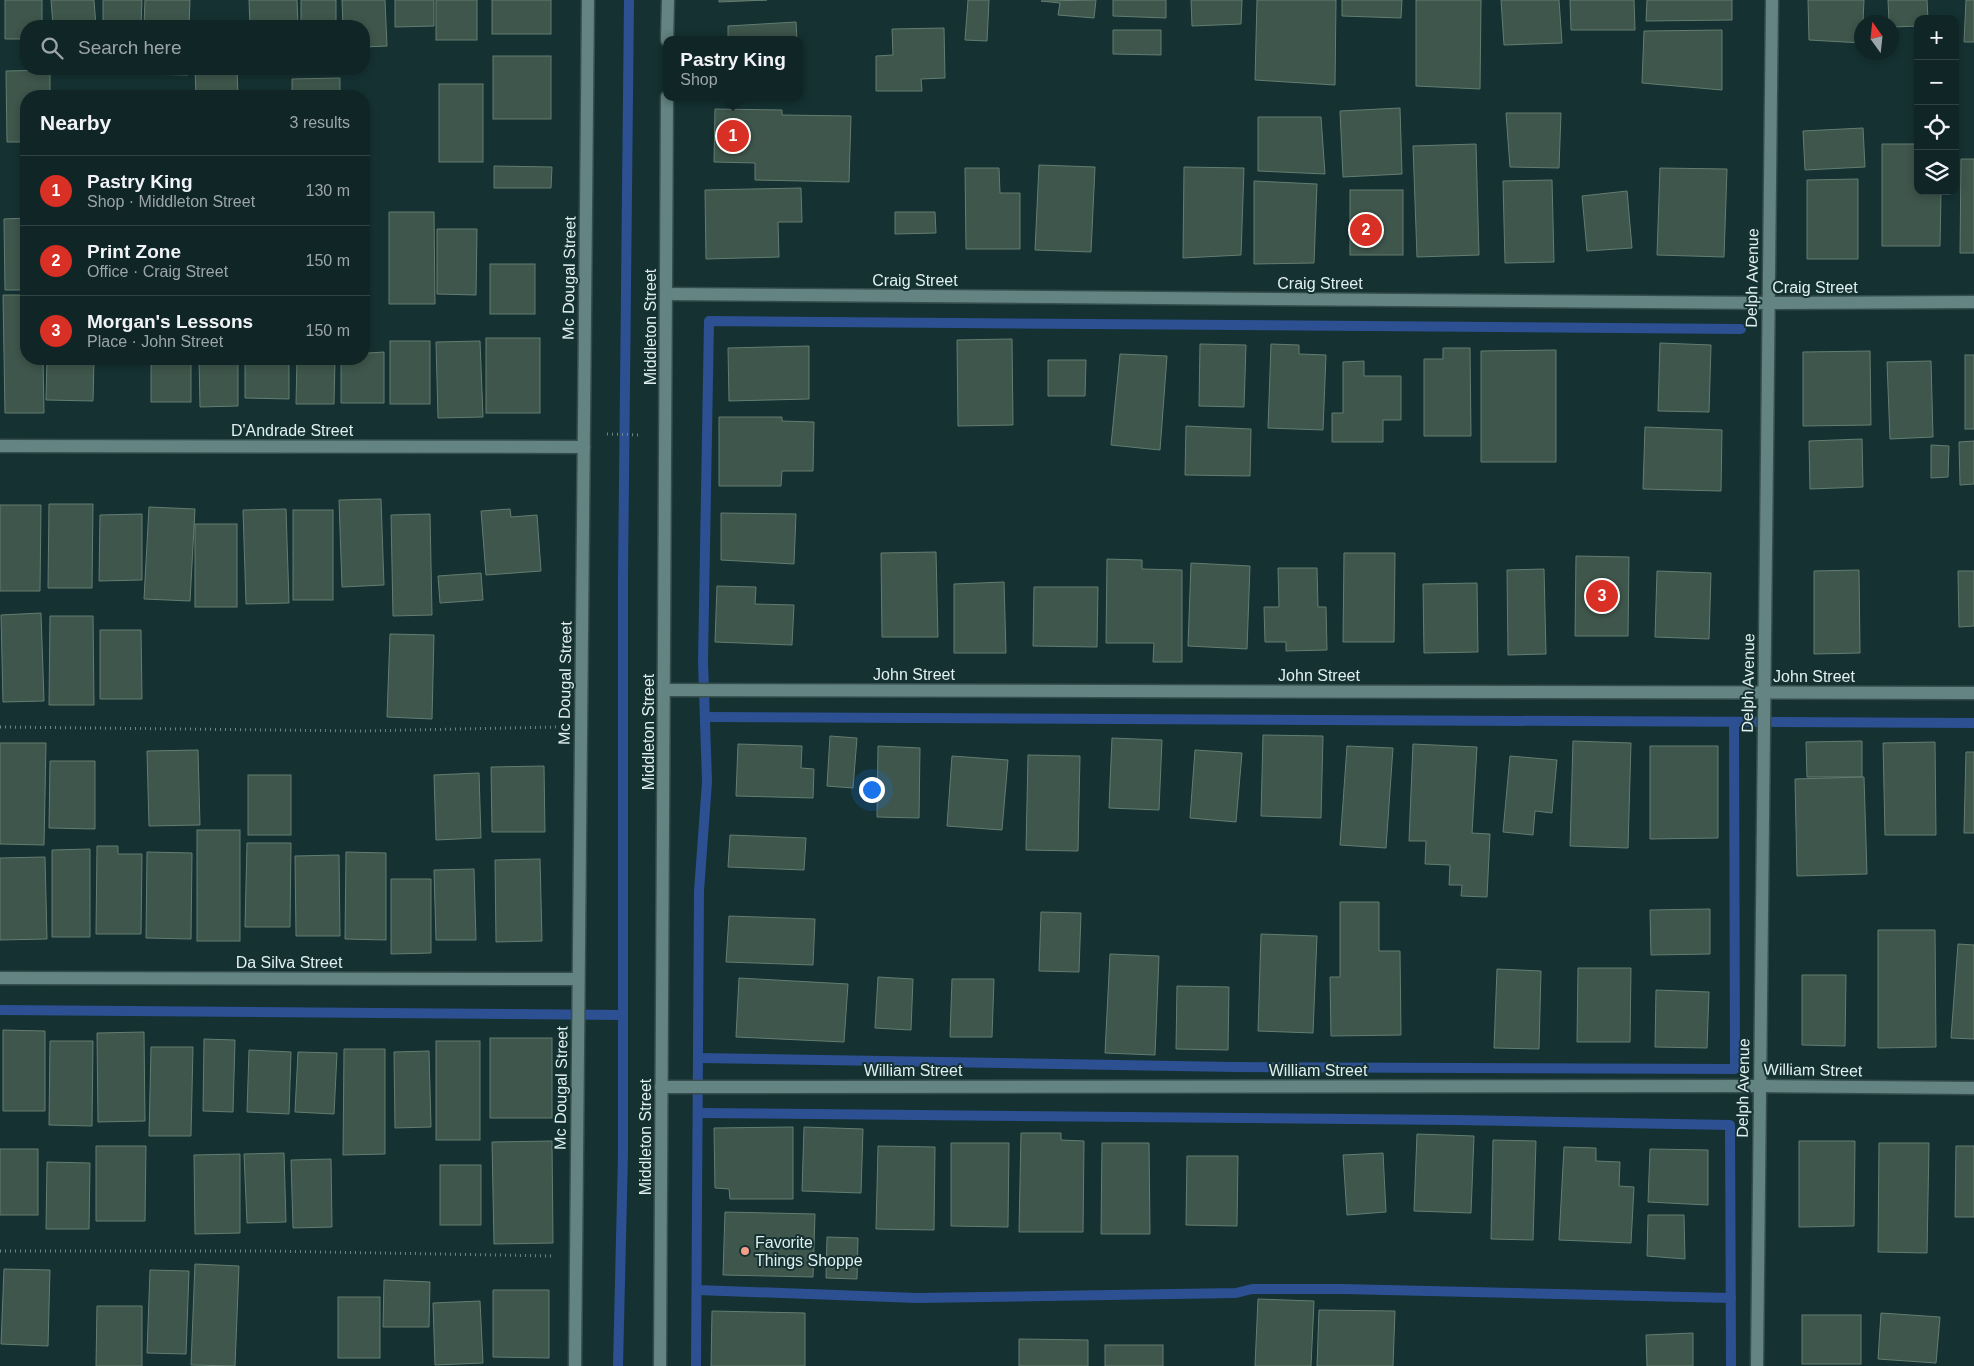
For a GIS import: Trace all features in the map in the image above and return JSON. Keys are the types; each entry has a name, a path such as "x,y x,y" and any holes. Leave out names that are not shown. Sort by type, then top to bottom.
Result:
{"street":[{"name":"Mc Dougal Street","path":"575,1366 588,0"},
{"path":"668,0 668,36"},
{"name":"Delph Avenue","path":"1757,1366 1772,0"},
{"name":"Middleton Street","path":"660,1366 667,101"},
{"name":"Craig Street","path":"666,294 1768,303 1974,302"},
{"name":"D'Andrade Street","path":"0,446 584,440"},
{"name":"John Street","path":"664,690 1764,697 1974,693"},
{"name":"Da Silva Street","path":"0,978 578,979"},
{"name":"William Street","path":"661,1087 1760,1086 1974,1088"}],"path":[{"path":"584,440 665,435"},
{"path":"0,727 361,731 581,727"},
{"path":"0,1251 265,1251 576,1256"}],"building":[{"path":"5,0 42,0 42,20 20,20 20,39 5,39"},
{"path":"51,0 94,0 96,20 53,20"},
{"path":"103,0 142,0 141,20 103,20"},
{"path":"145,0 190,0 189,20 144,20"},
{"path":"249,0 297,0 298,20 250,20"},
{"path":"301,0 336,0 336,20 301,20"},
{"path":"342,0 385,0 387,46 370,47 370,20 343,20"},
{"path":"395,0 434,0 434,26 395,27"},
{"path":"436,0 477,0 477,40 436,40"},
{"path":"492,0 551,0 551,34 492,34"},
{"path":"719,0 767,0 719,2"},
{"path":"968,0 989,0 987,41 965,40"},
{"path":"1096,0 1094,18 1058,15 1060,3 1041,1"},
{"path":"1113,0 1166,0 1166,18 1113,16"},
{"path":"1191,0 1242,0 1241,24 1192,26"},
{"path":"1257,0 1336,0 1335,85 1255,80"},
{"path":"1342,0 1402,0 1401,18 1342,16"},
{"path":"1416,0 1481,0 1480,89 1416,86"},
{"path":"1501,0 1559,0 1562,43 1504,45"},
{"path":"1570,0 1634,0 1635,30 1571,30"},
{"path":"1647,0 1732,0 1732,20 1646,21"},
{"path":"1808,0 1864,0 1863,15 1854,15 1854,43 1809,40"},
{"path":"1888,0 1927,0 1928,15 1914,15 1914,26 1899,27 1899,15 1889,15"},
{"path":"1966,0 1974,0 1974,42 1964,42"},
{"path":"796,22 797,36 728,36 728,26"},
{"path":"944,28 945,78 921,79 922,91 876,91 876,56 893,55 892,29"},
{"path":"1113,30 1161,30 1161,55 1113,54"},
{"path":"1722,30 1722,90 1642,83 1644,31"},
{"path":"493,56 551,56 551,119 493,119"},
{"path":"6,71 20,71 20,75 50,75 50,90 20,90 20,142 7,142"},
{"path":"195,75 237,75 238,90 196,90"},
{"path":"340,78 340,90 292,90 292,79"},
{"path":"439,84 483,84 483,162 439,162"},
{"path":"1400,108 1402,174 1343,177 1340,111"},
{"path":"715,109 782,110 782,115 851,116 849,182 755,180 755,163 714,162"},
{"path":"1506,113 1561,113 1559,168 1510,167"},
{"path":"1258,117 1321,117 1325,174 1258,171"},
{"path":"1863,128 1865,167 1805,170 1803,131"},
{"path":"1476,144 1479,255 1417,257 1413,146"},
{"path":"1882,144 1914,144 1914,195 1941,195 1940,246 1882,246"},
{"path":"1961,159 1974,159 1974,253 1960,253"},
{"path":"1039,165 1095,167 1091,252 1035,250"},
{"path":"494,166 552,167 551,188 494,188"},
{"path":"1184,167 1244,168 1241,255 1183,258"},
{"path":"965,168 999,168 1000,193 1020,193 1020,249 966,249"},
{"path":"1660,168 1727,169 1724,257 1657,255"},
{"path":"1858,179 1858,259 1807,259 1807,180"},
{"path":"1552,180 1554,262 1505,263 1503,181"},
{"path":"1254,181 1317,184 1314,263 1254,264"},
{"path":"801,188 802,222 778,222 779,257 706,259 705,190"},
{"path":"1350,190 1403,190 1403,255 1350,255"},
{"path":"1627,191 1632,248 1587,251 1582,196"},
{"path":"389,212 434,212 435,304 389,304"},
{"path":"895,212 935,212 936,233 895,234"},
{"path":"20,218 20,290 5,290 4,219"},
{"path":"437,229 477,229 476,295 437,294"},
{"path":"490,264 535,264 535,314 490,314"},
{"path":"3,295 20,295 20,365 43,365 44,413 5,413"},
{"path":"486,338 540,338 540,413 486,413"},
{"path":"1012,339 1013,425 958,426 957,340"},
{"path":"390,341 430,341 430,404 390,404"},
{"path":"480,341 483,417 438,418 436,342"},
{"path":"1660,343 1711,345 1709,412 1658,411"},
{"path":"1200,344 1246,345 1244,407 1199,406"},
{"path":"1271,344 1299,345 1299,354 1326,355 1323,430 1268,428"},
{"path":"809,346 809,399 729,401 728,348"},
{"path":"1443,348 1470,348 1471,436 1424,436 1424,359 1443,359"},
{"path":"1556,350 1556,462 1481,462 1481,351"},
{"path":"1870,351 1871,425 1803,426 1803,352"},
{"path":"384,352 384,403 341,403 341,365 370,365 370,353"},
{"path":"1120,354 1167,356 1160,450 1111,445"},
{"path":"1965,355 1974,355 1974,429 1965,429"},
{"path":"1048,360 1086,360 1085,396 1048,396"},
{"path":"1364,361 1364,376 1401,376 1401,420 1383,420 1383,442 1332,442 1332,413 1343,413 1343,362"},
{"path":"1931,361 1933,437 1890,439 1887,362"},
{"path":"47,365 94,365 93,401 46,400"},
{"path":"151,365 191,365 191,402 151,402"},
{"path":"199,365 238,365 238,406 200,407"},
{"path":"245,365 289,365 289,399 245,398"},
{"path":"297,365 335,365 334,404 296,404"},
{"path":"719,417 782,417 782,421 814,422 813,471 782,471 781,486 719,486"},
{"path":"1186,426 1251,429 1250,476 1185,475"},
{"path":"1645,427 1722,430 1721,491 1643,489"},
{"path":"1862,439 1863,487 1810,489 1809,441"},
{"path":"1974,441 1974,484 1960,485 1959,442"},
{"path":"1931,445 1949,446 1948,477 1931,478"},
{"path":"381,499 384,585 342,587 339,500"},
{"path":"49,504 93,504 92,588 48,588"},
{"path":"0,505 41,505 40,591 0,591"},
{"path":"149,507 195,509 190,601 144,599"},
{"path":"286,509 289,603 246,604 243,510"},
{"path":"510,509 511,517 537,515 541,571 486,575 481,511"},
{"path":"293,510 333,510 333,600 293,600"},
{"path":"721,513 796,514 794,564 721,560"},
{"path":"142,514 142,580 99,581 100,515"},
{"path":"430,514 432,615 393,616 391,515"},
{"path":"195,524 237,524 237,607 195,607"},
{"path":"936,552 938,637 882,637 881,553"},
{"path":"1344,553 1395,553 1394,642 1343,642"},
{"path":"1576,556 1629,557 1628,636 1575,636"},
{"path":"1107,559 1142,560 1142,569 1182,570 1182,662 1153,662 1154,643 1106,643"},
{"path":"1191,563 1250,566 1247,649 1188,646"},
{"path":"1278,568 1317,568 1318,607 1326,607 1327,650 1286,651 1286,642 1265,642 1264,607 1279,607"},
{"path":"1544,569 1546,654 1508,655 1507,570"},
{"path":"1859,570 1860,653 1814,654 1814,571"},
{"path":"1657,571 1711,573 1709,639 1655,637"},
{"path":"1958,571 1974,571 1974,626 1959,627"},
{"path":"481,573 483,600 440,603 438,576"},
{"path":"1004,582 1006,653 954,653 954,584"},
{"path":"1477,583 1478,652 1424,653 1423,584"},
{"path":"717,586 756,587 755,604 794,605 792,645 715,642"},
{"path":"1034,587 1098,587 1097,647 1033,646"},
{"path":"41,613 44,701 3,702 1,615"},
{"path":"50,616 93,616 94,705 49,705"},
{"path":"100,630 141,630 142,699 100,699"},
{"path":"390,634 434,635 432,719 387,717"},
{"path":"1263,735 1323,736 1321,818 1261,816"},
{"path":"830,736 857,738 853,788 827,786"},
{"path":"1112,738 1162,740 1159,810 1109,808"},
{"path":"1573,741 1631,743 1628,848 1570,846"},
{"path":"1862,741 1862,777 1807,777 1806,742"},
{"path":"1935,742 1936,835 1885,835 1883,743"},
{"path":"0,743 46,743 44,845 0,844"},
{"path":"738,744 802,746 801,768 814,769 813,798 736,796"},
{"path":"1413,744 1477,747 1472,833 1490,834 1487,897 1461,896 1462,885 1449,885 1450,865 1425,864 1426,841 1409,841"},
{"path":"878,746 920,748 919,818 877,817"},
{"path":"1347,746 1393,748 1386,848 1340,845"},
{"path":"1650,746 1718,746 1718,838 1650,839"},
{"path":"198,750 200,825 149,826 147,751"},
{"path":"1195,750 1242,753 1236,822 1190,818"},
{"path":"1966,752 1974,752 1974,833 1964,833"},
{"path":"1028,755 1080,756 1078,851 1026,850"},
{"path":"952,756 1008,760 1002,830 947,826"},
{"path":"1510,756 1557,760 1552,813 1535,811 1533,835 1503,832"},
{"path":"50,761 95,761 95,829 49,828"},
{"path":"544,766 545,832 492,832 491,767"},
{"path":"479,773 481,838 436,840 434,775"},
{"path":"248,775 291,775 291,835 248,835"},
{"path":"1864,777 1867,874 1797,876 1795,779"},
{"path":"197,830 240,830 240,941 197,941"},
{"path":"730,835 806,838 804,870 728,867"},
{"path":"247,843 291,843 290,927 245,927"},
{"path":"97,846 118,846 118,854 142,854 141,934 96,934"},
{"path":"90,849 90,937 52,937 52,850"},
{"path":"147,852 192,853 191,939 146,938"},
{"path":"346,852 386,853 386,940 345,939"},
{"path":"339,855 340,936 296,936 295,856"},
{"path":"45,857 47,939 0,940 0,858"},
{"path":"540,859 542,941 496,942 495,860"},
{"path":"474,869 476,940 436,940 434,870"},
{"path":"391,879 431,879 431,953 391,954"},
{"path":"1340,902 1379,902 1379,951 1400,951 1401,1035 1331,1036 1330,977 1340,977"},
{"path":"1710,909 1710,954 1651,955 1650,910"},
{"path":"1041,912 1081,913 1079,972 1039,971"},
{"path":"729,916 815,919 813,965 726,962"},
{"path":"1878,930 1935,930 1936,1047 1878,1048"},
{"path":"1261,934 1317,936 1313,1033 1258,1031"},
{"path":"1958,944 1974,945 1974,1039 1951,1038"},
{"path":"1110,954 1159,956 1155,1055 1105,1053"},
{"path":"1578,968 1631,968 1630,1042 1577,1042"},
{"path":"1497,969 1541,971 1539,1049 1494,1048"},
{"path":"1802,975 1846,975 1845,1046 1802,1045"},
{"path":"878,977 913,979 911,1030 875,1028"},
{"path":"739,978 848,984 844,1042 736,1037"},
{"path":"952,979 994,979 992,1037 950,1037"},
{"path":"1177,986 1229,987 1228,1050 1176,1049"},
{"path":"1656,990 1709,992 1707,1048 1655,1047"},
{"path":"3,1030 45,1031 45,1111 3,1111"},
{"path":"144,1032 145,1121 98,1122 97,1033"},
{"path":"490,1038 552,1038 552,1118 490,1118"},
{"path":"204,1039 235,1040 233,1112 203,1111"},
{"path":"50,1041 93,1041 92,1126 49,1125"},
{"path":"436,1041 480,1041 480,1140 436,1140"},
{"path":"151,1047 193,1047 191,1136 149,1136"},
{"path":"344,1049 385,1049 385,1154 343,1155"},
{"path":"249,1050 291,1052 289,1114 247,1112"},
{"path":"429,1051 431,1127 395,1128 394,1052"},
{"path":"298,1052 337,1053 334,1114 295,1112"},
{"path":"793,1127 793,1199 730,1199 729,1189 715,1188 714,1128"},
{"path":"804,1127 863,1129 861,1193 802,1191"},
{"path":"1021,1133 1061,1133 1061,1140 1084,1141 1083,1232 1019,1232"},
{"path":"1417,1134 1474,1136 1471,1213 1414,1211"},
{"path":"1493,1140 1536,1141 1533,1240 1491,1239"},
{"path":"552,1141 553,1243 494,1244 492,1142"},
{"path":"1799,1141 1855,1141 1854,1226 1799,1227"},
{"path":"951,1143 1009,1143 1008,1227 951,1226"},
{"path":"1102,1143 1149,1143 1150,1234 1101,1234"},
{"path":"1879,1143 1929,1143 1927,1253 1878,1252"},
{"path":"96,1146 146,1146 145,1221 96,1221"},
{"path":"878,1146 935,1147 934,1230 876,1229"},
{"path":"1956,1146 1974,1146 1974,1217 1955,1217"},
{"path":"1564,1147 1596,1148 1596,1161 1620,1162 1619,1186 1634,1187 1631,1243 1559,1240"},
{"path":"0,1149 38,1149 38,1215 0,1215"},
{"path":"1650,1149 1708,1150 1708,1205 1648,1202"},
{"path":"284,1153 286,1222 247,1223 244,1154"},
{"path":"1383,1153 1386,1212 1347,1215 1343,1155"},
{"path":"240,1154 240,1233 195,1234 194,1155"},
{"path":"1187,1156 1238,1156 1237,1226 1186,1225"},
{"path":"331,1159 332,1227 293,1228 291,1160"},
{"path":"47,1162 90,1163 89,1229 46,1229"},
{"path":"440,1165 481,1165 481,1225 440,1225"},
{"path":"725,1212 815,1214 813,1277 723,1275"},
{"path":"1648,1215 1684,1215 1685,1259 1647,1256"},
{"path":"827,1237 858,1238 857,1279 826,1278"},
{"path":"195,1264 239,1266 235,1366 191,1365"},
{"path":"4,1269 50,1270 48,1346 1,1344"},
{"path":"150,1270 189,1271 186,1354 147,1353"},
{"path":"384,1280 430,1282 429,1327 383,1327"},
{"path":"493,1290 549,1290 549,1358 493,1357"},
{"path":"338,1297 380,1297 380,1358 338,1358"},
{"path":"1258,1299 1314,1301 1311,1366 1255,1366"},
{"path":"480,1301 483,1363 435,1365 433,1303"},
{"path":"97,1306 142,1306 142,1366 96,1366"},
{"path":"1319,1310 1395,1311 1393,1366 1317,1366"},
{"path":"712,1311 805,1313 805,1366 711,1366"},
{"path":"1881,1313 1940,1317 1936,1363 1878,1359"},
{"path":"1802,1315 1861,1315 1861,1364 1802,1364"},
{"path":"1693,1333 1693,1366 1647,1366 1646,1335"},
{"path":"1019,1339 1088,1340 1088,1366 1019,1366"},
{"path":"1105,1345 1163,1345 1163,1366 1105,1366"}],"waterway":[{"path":"618,1366 623,1154 623,576 629,0"},
{"path":"696,1366 699,891 707,782 703,661 709,321 1741,329"},
{"path":"705,717 1974,723"},
{"path":"698,1058 1234,1067 1735,1069 1734,722"},
{"path":"0,1010 623,1015"},
{"path":"698,1113 1456,1120 1730,1125 1731,1366"},
{"path":"697,1290 917,1298 1236,1293 1252,1289 1342,1289 1731,1298"}],"place":[{"name":"Pastry King","path":"733,136"},
{"name":"Print Zone","path":"1366,230"},
{"name":"Morgan's Lessons","path":"1602,596"},
{"name":"Favorite Things Shoppe","path":"745,1251"}]}
